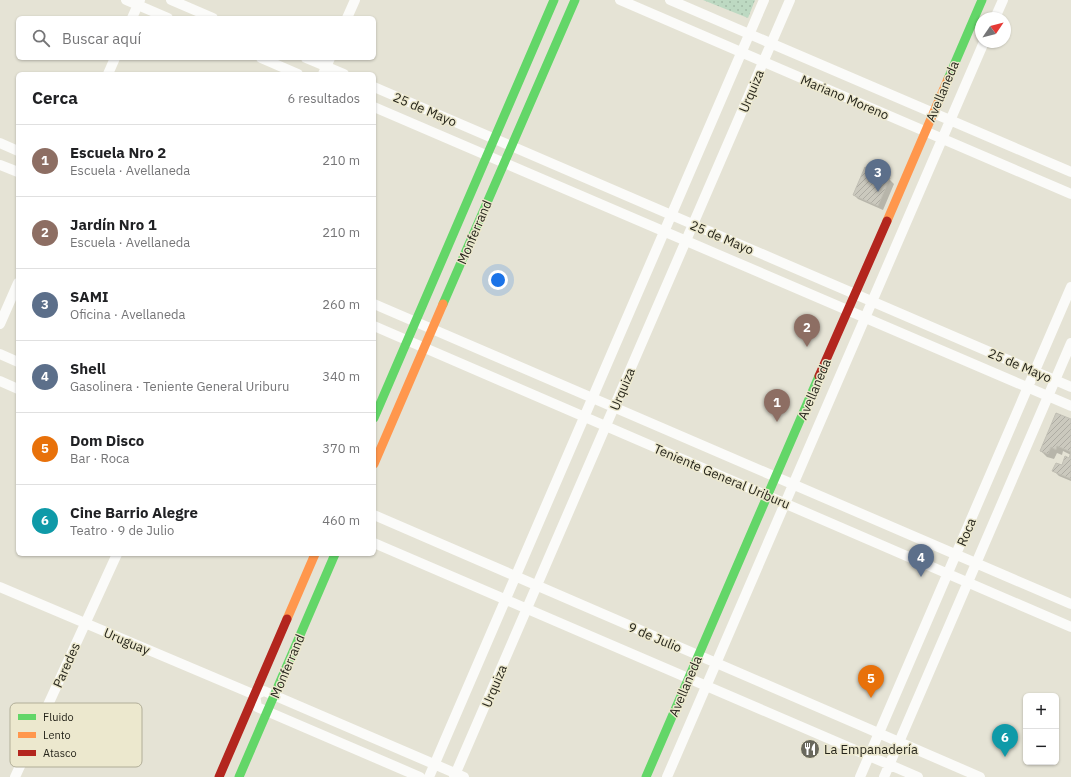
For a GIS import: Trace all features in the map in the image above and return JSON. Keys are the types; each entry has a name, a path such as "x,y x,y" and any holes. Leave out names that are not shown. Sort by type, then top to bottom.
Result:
{"street":[{"path":"126,0 139,3 164,16"},
{"path":"171,0 208,16"},
{"path":"348,16 354,0"},
{"name":"Monferrand","path":"376,413 554,0"},
{"name":"Monferrand","path":"376,459 575,0"},
{"name":"Mariano Moreno","path":"620,0 1071,194"},
{"name":"Mariano Moreno","path":"670,0 1071,172"},
{"name":"Urquiza","path":"429,777 764,0"},
{"name":"Urquiza","path":"458,776 527,609 790,0"},
{"name":"Avellaneda","path":"646,777 982,0"},
{"path":"998,12 1003,0"},
{"path":"133,16 139,3"},
{"name":"Avellaneda","path":"667,777 981,48"},
{"path":"109,72 114,60"},
{"path":"266,60 293,72"},
{"path":"311,60 340,72"},
{"name":"25 de Mayo","path":"376,88 1071,387"},
{"name":"25 de Mayo","path":"376,108 1071,406"},
{"path":"0,143 16,150"},
{"path":"0,165 16,171"},
{"path":"0,324 16,287"},
{"name":"Roca","path":"860,777 1071,287"},
{"name":"Teniente General Uriburu","path":"376,305 1071,604"},
{"name":"Teniente General Uriburu","path":"376,327 1071,627"},
{"name":"Roca","path":"884,777 1071,343"},
{"path":"0,354 16,361"},
{"path":"0,381 16,388"},
{"name":"9 de Julio","path":"376,516 980,777"},
{"name":"9 de Julio","path":"376,544 918,777"},
{"name":"Paredes","path":"49,703 115,556"},
{"name":"Monferrand","path":"219,777 314,556"},
{"name":"Monferrand","path":"239,777 334,556"},
{"name":"Uruguay","path":"0,587 255,695 264,691 434,764 458,776"},
{"path":"255,695 256,707 420,777"},
{"name":"Paredes","path":"15,777 20,767"}],"green space":[{"path":"703,0 755,0 748,18"}],"building":[{"path":"865,167 890,178 878,206 853,195"},
{"path":"1056,413 1071,419 1071,452 1057,446 1056,450 1051,447 1048,454 1040,451"},
{"path":"1071,452 1071,479 1052,471 1056,463 1062,465 1065,456 1069,458"}],"traffic: fast":[{"path":"376,413 554,0"},
{"path":"443,304 575,0"},
{"path":"948,79 982,0"},
{"path":"646,777 819,376"},
{"path":"239,777 334,556"}],"traffic: slow":[{"path":"887,221 948,79"},
{"path":"376,459 443,304"},
{"path":"287,619 314,556"}],"traffic: jam":[{"path":"819,376 887,221"},
{"path":"219,777 287,619"}],"place":[{"name":"SAMI","path":"878,192"},
{"name":"Jardín Nro 1","path":"807,347"},
{"name":"Escuela Nro 2","path":"777,422"},
{"name":"Shell","path":"921,577"},
{"name":"Dom Disco","path":"871,698"},
{"name":"La Empanadería","path":"810,749"},
{"name":"Cine Barrio Alegre","path":"1005,757"}]}
